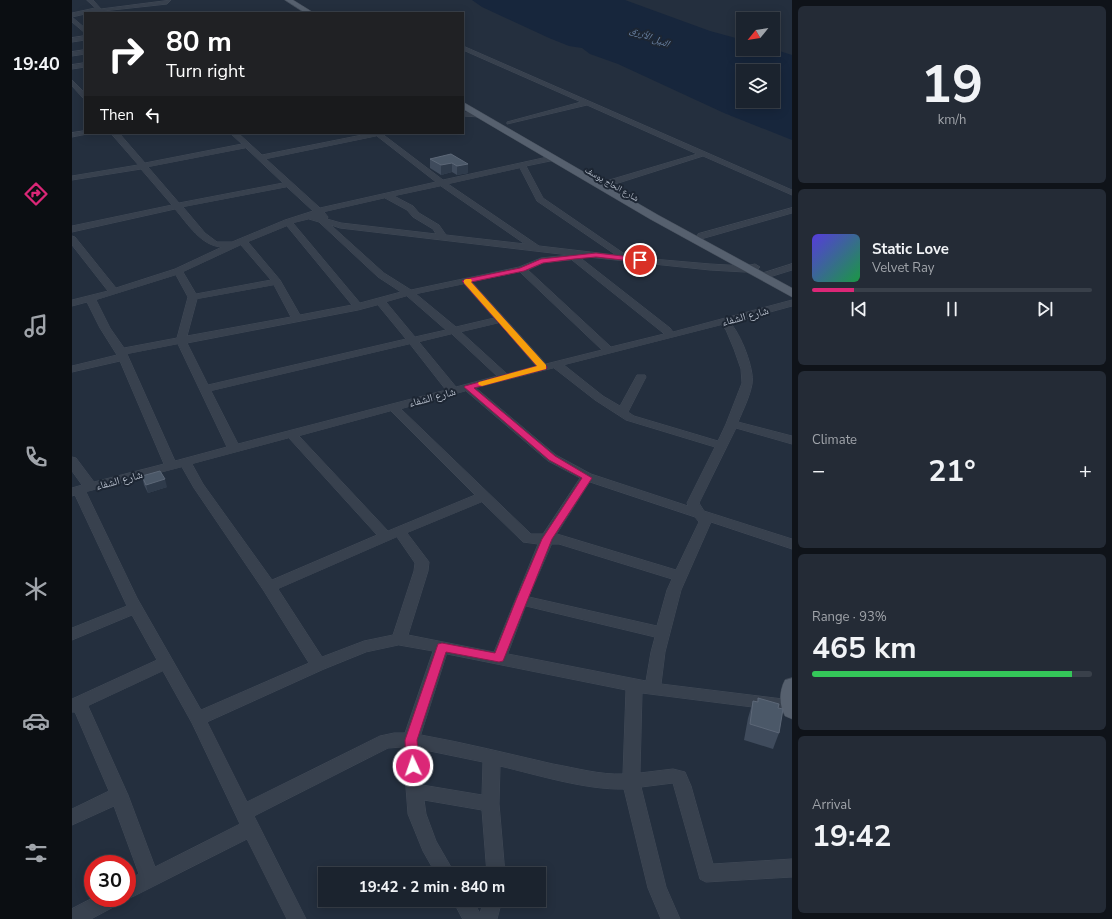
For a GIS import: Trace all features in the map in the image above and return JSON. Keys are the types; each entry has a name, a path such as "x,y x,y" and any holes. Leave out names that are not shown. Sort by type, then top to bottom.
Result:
{"main road":[{"path":"288,0 301,3 313,11"},
{"name":"شارع الحاج يوسف","path":"464,97 701,236 792,293"},
{"name":"شارع الحاج يوسف","path":"464,106 552,158 749,267"},
{"path":"480,115 490,112"},
{"path":"791,708 792,686"}],"street":[{"path":"90,0 99,9 96,11"},
{"path":"90,12 167,2 168,0"},
{"path":"72,15 84,13"},
{"path":"72,19 84,30"},
{"path":"72,40 84,38"},
{"path":"464,48 792,193"},
{"path":"72,54 84,52"},
{"path":"72,67 84,65"},
{"path":"72,82 83,97"},
{"path":"509,123 586,103"},
{"path":"464,114 480,115"},
{"path":"72,135 84,133"},
{"path":"117,134 208,241 222,245 233,245"},
{"path":"235,134 289,184 381,275 409,294 454,331 504,377"},
{"path":"261,158 372,134"},
{"path":"378,134 442,183 538,249"},
{"path":"72,178 143,166 248,145"},
{"path":"609,183 703,154"},
{"path":"72,303 114,292 178,271 233,245 288,222 387,196 552,158"},
{"path":"522,165 540,199 628,259"},
{"path":"72,230 177,206 289,184"},
{"path":"387,196 410,208 416,215 436,227 442,236"},
{"path":"701,236 792,210"},
{"path":"319,215 330,223 628,259 710,267 792,267"},
{"path":"288,222 358,308"},
{"path":"72,239 114,292"},
{"path":"242,241 277,282 297,318"},
{"path":"72,369 181,341 297,318 358,308 409,294 522,269 541,261 596,255"},
{"path":"574,257 666,330 670,336"},
{"path":"710,267 749,267"},
{"path":"522,269 609,351"},
{"path":"178,271 193,297 181,341 206,389 234,449"},
{"path":"466,281 543,367"},
{"path":"193,297 277,282"},
{"path":"90,298 105,328 122,355 178,464 198,485 269,587 319,665"},
{"path":"380,302 413,340 453,391"},
{"name":"شارع الشفاء","path":"81,490 504,377 670,336 792,303"},
{"path":"206,389 500,320"},
{"path":"653,689 658,652 674,590 705,522 693,503 720,445 732,424 747,383 746,369 731,330 723,322"},
{"path":"556,364 599,398 630,418 720,445"},
{"path":"622,413 641,377"},
{"path":"468,387 552,458 587,478 792,544"},
{"path":"393,407 528,539 559,539 680,576"},
{"path":"732,424 792,440"},
{"path":"291,434 385,536"},
{"path":"72,461 82,477 81,490 136,608 198,719 247,821 297,919"},
{"path":"499,658 521,600 547,539 587,478"},
{"path":"269,587 385,536 484,496"},
{"path":"398,531 422,562 421,571 399,639"},
{"path":"521,600 663,633"},
{"path":"72,634 136,608"},
{"path":"198,719 319,665 364,647 399,639 634,686 791,708"},
{"path":"442,647 411,740 417,814 429,845 442,867"},
{"path":"150,879 119,795 76,705 167,662"},
{"path":"634,686 631,781 657,888 671,919"},
{"path":"136,886 150,879 386,741 397,739 411,740 492,756 602,781 631,781 672,776 679,777 683,786 706,873 792,868"},
{"path":"492,756 490,804 495,867"},
{"path":"414,791 490,804"},
{"path":"72,817 119,795"},
{"path":"72,919 95,907"},
{"path":"466,907 474,919"},
{"path":"488,919 491,907"}],"water":[{"name":"النيل الأزرق","path":"472,0 625,0 710,31 736,38 736,56 780,56 780,51 792,55 792,140 724,113 618,64 590,54 582,48 569,46 482,7"}],"building":[{"path":"451,154 468,164 457,166 452,163 441,165 430,159"},
{"path":"160,471 165,479 146,485 142,476"},
{"path":"758,698 779,704 778,708 783,709 779,733 750,724 753,701 758,702"}],"slow traffic":[{"path":"469,281 466,281 543,367 482,383"}],"route":[{"path":"413,766 411,740 442,647 499,658 521,600 547,539 587,478 552,458 468,387 543,367 466,281 522,269 541,261 574,257 596,255 640,260"}]}
